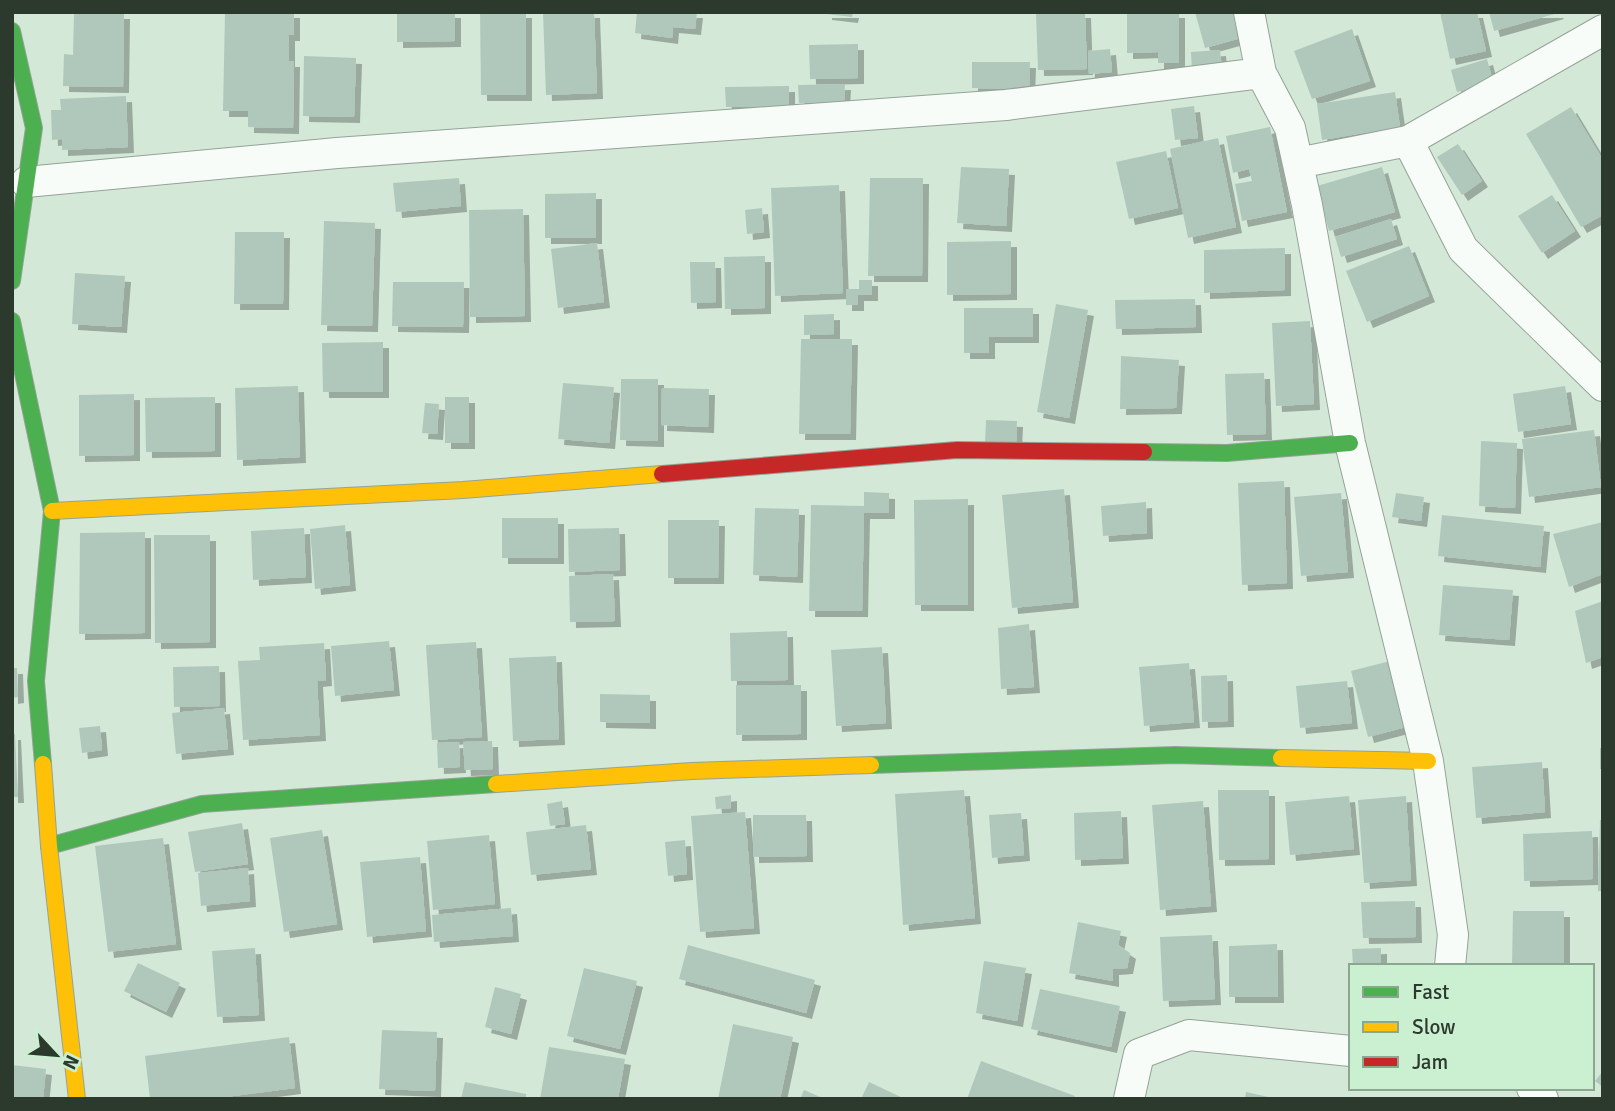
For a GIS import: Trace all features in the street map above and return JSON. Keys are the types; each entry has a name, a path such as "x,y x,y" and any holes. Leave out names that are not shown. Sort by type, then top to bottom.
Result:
{"street":[{"path":"1249,12 1261,73 1290,128 1307,205 1350,443 1428,761 1453,935 1450,964"},
{"path":"1298,163 1408,141 1603,30"},
{"path":"12,31 34,128 12,281"},
{"path":"26,182 337,153 1006,105 1261,73"},
{"path":"1408,141 1463,249 1603,386"},
{"path":"12,321 52,511 36,681 49,846 77,1099"},
{"path":"52,511 463,490 957,450 1227,453 1350,443"},
{"path":"49,846 202,804 692,771 1175,755 1428,761"},
{"path":"1129,1099 1139,1054 1189,1035 1349,1051"}],"building":[{"path":"225,12 294,12 294,35 289,35 289,61 294,61 293,128 248,127 248,111 223,111"},
{"path":"397,12 455,12 455,41 397,42"},
{"path":"480,12 526,12 526,95 481,95"},
{"path":"543,12 594,12 597,93 546,95"},
{"path":"637,12 697,12 695,29 673,27 672,38 635,33"},
{"path":"826,12 853,12 852,17"},
{"path":"1036,12 1085,12 1087,69 1038,70"},
{"path":"1127,12 1179,12 1179,63 1158,63 1158,52 1127,53"},
{"path":"1195,12 1241,12 1248,36 1205,48"},
{"path":"1440,12 1477,12 1486,51 1450,59"},
{"path":"1489,12 1557,12 1558,13 1494,31"},
{"path":"74,13 124,13 123,87 63,86 64,54 73,55"},
{"path":"1352,29 1370,81 1312,99 1294,51"},
{"path":"858,44 858,78 810,79 809,45"},
{"path":"1110,49 1112,72 1089,74 1088,51"},
{"path":"1220,50 1222,70 1192,72 1191,52"},
{"path":"304,56 356,58 354,117 303,116"},
{"path":"1487,59 1493,82 1457,92 1451,70"},
{"path":"972,62 1030,62 1029,89 972,88"},
{"path":"845,84 844,102 799,103 798,85"},
{"path":"789,86 789,106 726,107 725,87"},
{"path":"1395,92 1400,127 1322,140 1317,104"},
{"path":"126,96 128,147 62,150 62,139 52,140 51,110 61,110 60,99"},
{"path":"1194,106 1198,138 1175,140 1171,109"},
{"path":"1571,107 1603,160 1603,215 1581,227 1526,134"},
{"path":"1270,127 1287,212 1242,221 1235,184 1252,181 1249,169 1233,173 1226,136"},
{"path":"1218,138 1236,227 1188,238 1170,149"},
{"path":"1458,144 1482,181 1462,195 1437,157"},
{"path":"1166,151 1178,208 1129,219 1116,162"},
{"path":"961,167 1009,169 1006,226 957,223"},
{"path":"1382,167 1395,212 1329,231 1317,186"},
{"path":"459,178 461,206 396,212 393,183"},
{"path":"870,178 923,178 922,276 868,276"},
{"path":"839,185 843,293 775,296 771,188"},
{"path":"596,193 596,238 545,238 545,194"},
{"path":"1552,195 1575,231 1542,253 1518,216"},
{"path":"762,208 764,232 747,234 745,210"},
{"path":"523,209 525,316 470,317 469,210"},
{"path":"1391,219 1397,239 1341,257 1335,237"},
{"path":"324,221 375,223 372,326 321,325"},
{"path":"235,232 284,232 283,304 234,304"},
{"path":"1011,241 1011,294 947,295 947,242"},
{"path":"597,243 604,302 558,308 551,249"},
{"path":"1409,246 1429,296 1367,322 1346,271"},
{"path":"1285,248 1285,290 1204,293 1204,250"},
{"path":"765,256 765,308 725,309 724,257"},
{"path":"690,262 715,262 716,302 691,303"},
{"path":"75,273 125,276 121,327 72,324"},
{"path":"859,280 872,280 872,295 858,295 858,305 846,305 846,289 859,289"},
{"path":"393,282 464,282 463,327 392,326"},
{"path":"1195,299 1196,327 1116,329 1115,300"},
{"path":"1056,304 1088,310 1069,418 1037,412"},
{"path":"964,308 1033,308 1033,337 989,337 989,353 964,353"},
{"path":"834,314 834,334 804,335 804,315"},
{"path":"1310,321 1314,404 1276,406 1272,323"},
{"path":"801,339 852,339 850,434 799,434"},
{"path":"383,342 383,392 323,392 322,343"},
{"path":"1121,356 1179,360 1176,408 1120,409"},
{"path":"1264,373 1266,434 1227,435 1225,374"},
{"path":"621,379 658,379 658,441 620,440"},
{"path":"563,383 614,387 609,443 558,439"},
{"path":"298,386 300,457 237,460 235,388"},
{"path":"1565,386 1571,424 1518,432 1513,394"},
{"path":"662,388 709,389 708,427 661,425"},
{"path":"134,394 134,455 79,456 79,395"},
{"path":"215,397 215,451 146,452 145,398"},
{"path":"445,397 469,397 469,443 445,443"},
{"path":"425,403 439,404 437,434 422,433"},
{"path":"986,420 1017,421 1016,443 985,442"},
{"path":"1594,430 1601,487 1529,497 1522,439"},
{"path":"1481,441 1517,443 1515,508 1479,506"},
{"path":"1284,481 1287,583 1242,585 1238,483"},
{"path":"1064,489 1073,602 1012,608 1002,495"},
{"path":"864,492 889,493 889,513 864,513 862,611 809,611 811,505 864,506"},
{"path":"1341,493 1348,572 1301,576 1294,497"},
{"path":"1396,493 1424,497 1421,521 1392,517"},
{"path":"968,499 968,605 915,605 914,500"},
{"path":"1146,502 1147,533 1103,536 1101,506"},
{"path":"755,508 799,509 797,577 753,575"},
{"path":"1442,515 1544,526 1540,567 1438,556"},
{"path":"502,518 558,518 558,558 502,558"},
{"path":"668,520 719,520 718,578 668,578"},
{"path":"1603,522 1603,574 1569,587 1553,534"},
{"path":"345,525 350,585 315,589 310,529"},
{"path":"304,528 306,577 253,580 251,531"},
{"path":"619,528 620,570 569,572 568,529"},
{"path":"145,532 145,633 79,634 80,533"},
{"path":"154,535 210,535 210,642 155,643"},
{"path":"613,574 615,621 570,622 569,576"},
{"path":"1443,585 1513,590 1509,640 1439,635"},
{"path":"1603,601 1603,657 1586,663 1575,611"},
{"path":"1029,624 1034,687 1001,689 998,628"},
{"path":"787,631 788,680 731,681 730,633"},
{"path":"389,641 394,690 335,696 331,646"},
{"path":"476,642 482,737 432,740 426,645"},
{"path":"324,643 326,680 317,681 320,735 243,740 238,661 260,660 259,647"},
{"path":"882,647 886,723 836,726 831,650"},
{"path":"556,656 559,739 513,741 509,658"},
{"path":"1390,661 1406,727 1368,737 1351,671"},
{"path":"1189,663 1194,722 1144,726 1139,667"},
{"path":"219,666 220,706 174,707 173,667"},
{"path":"12,668 17,668 18,697 12,698"},
{"path":"1227,675 1228,721 1202,722 1201,676"},
{"path":"1347,681 1352,723 1300,728 1296,686"},
{"path":"736,685 801,685 801,734 736,735"},
{"path":"600,694 650,695 650,723 600,722"},
{"path":"224,708 228,749 176,754 172,713"},
{"path":"100,726 102,750 82,753 79,728"},
{"path":"12,734 15,734 18,797 12,797"},
{"path":"492,741 493,769 465,770 463,742"},
{"path":"459,742 460,767 438,768 437,743"},
{"path":"1600,748 1603,748 1603,769 1600,769"},
{"path":"1542,762 1545,812 1476,818 1472,767"},
{"path":"964,790 975,918 903,925 895,794"},
{"path":"1218,790 1269,790 1269,859 1219,860"},
{"path":"731,795 731,808 716,809 715,797"},
{"path":"1349,796 1354,849 1290,855 1285,802"},
{"path":"1406,796 1411,880 1364,883 1358,800"},
{"path":"562,801 565,824 550,826 547,804"},
{"path":"1203,801 1211,906 1160,910 1152,805"},
{"path":"1121,811 1123,858 1075,860 1074,813"},
{"path":"745,812 754,928 700,932 691,816"},
{"path":"1021,813 1024,855 992,858 989,815"},
{"path":"753,815 806,815 807,856 753,857"},
{"path":"1600,820 1603,820 1603,891 1598,891"},
{"path":"242,823 248,864 195,872 188,832"},
{"path":"586,825 591,869 531,875 526,832"},
{"path":"322,830 337,924 284,932 270,838"},
{"path":"1592,831 1593,879 1524,881 1523,834"},
{"path":"489,835 495,904 433,910 427,841"},
{"path":"163,838 176,944 108,952 95,846"},
{"path":"685,840 687,874 668,876 665,842"},
{"path":"420,857 426,931 367,937 360,862"},
{"path":"248,868 250,901 201,906 198,873"},
{"path":"1415,901 1416,937 1363,938 1361,902"},
{"path":"511,908 513,936 434,942 432,915"},
{"path":"1513,911 1564,911 1564,964 1512,964"},
{"path":"1078,922 1121,931 1118,945 1130,953 1127,968 1113,969 1113,981 1069,973"},
{"path":"1212,935 1215,999 1163,1001 1160,937"},
{"path":"1277,944 1278,997 1229,997 1229,946"},
{"path":"688,945 815,980 806,1013 679,979"},
{"path":"255,948 259,1015 217,1017 212,951"},
{"path":"1381,948 1381,964 1353,964 1352,949"},
{"path":"984,961 1026,968 1017,1021 976,1013"},
{"path":"138,963 180,983 166,1012 124,991"},
{"path":"584,968 637,981 620,1049 567,1036"},
{"path":"495,987 521,994 511,1034 485,1027"},
{"path":"1040,989 1120,1006 1111,1047 1031,1029"},
{"path":"733,1024 793,1037 780,1099 718,1099"},
{"path":"382,1030 437,1032 435,1091 379,1089"},
{"path":"289,1037 295,1088 210,1099 150,1099 145,1056"},
{"path":"549,1047 625,1059 618,1099 540,1099"},
{"path":"981,1061 1075,1096 1074,1099 967,1099"},
{"path":"12,1065 46,1069 43,1099 12,1099"},
{"path":"1603,1071 1603,1087 1595,1081"},
{"path":"465,1082 526,1094 526,1099 461,1099"},
{"path":"869,1082 905,1099 861,1099"},
{"path":"804,1090 825,1099 800,1099"},
{"path":"1246,1092 1273,1098 1273,1099 1245,1099"}],"traffic: fast":[{"path":"12,31 34,128 12,281"},
{"path":"12,321 52,511 36,681 43,764"},
{"path":"1144,452 1227,453 1350,443"},
{"path":"871,765 1175,755 1281,758"},
{"path":"49,846 202,804 496,784"}],"traffic: slow":[{"path":"52,511 463,490 662,474"},
{"path":"1281,758 1428,761"},
{"path":"43,764 49,846 77,1099"},
{"path":"496,784 692,771 871,765"}],"traffic: jam":[{"path":"662,474 957,450 1144,452"}]}
